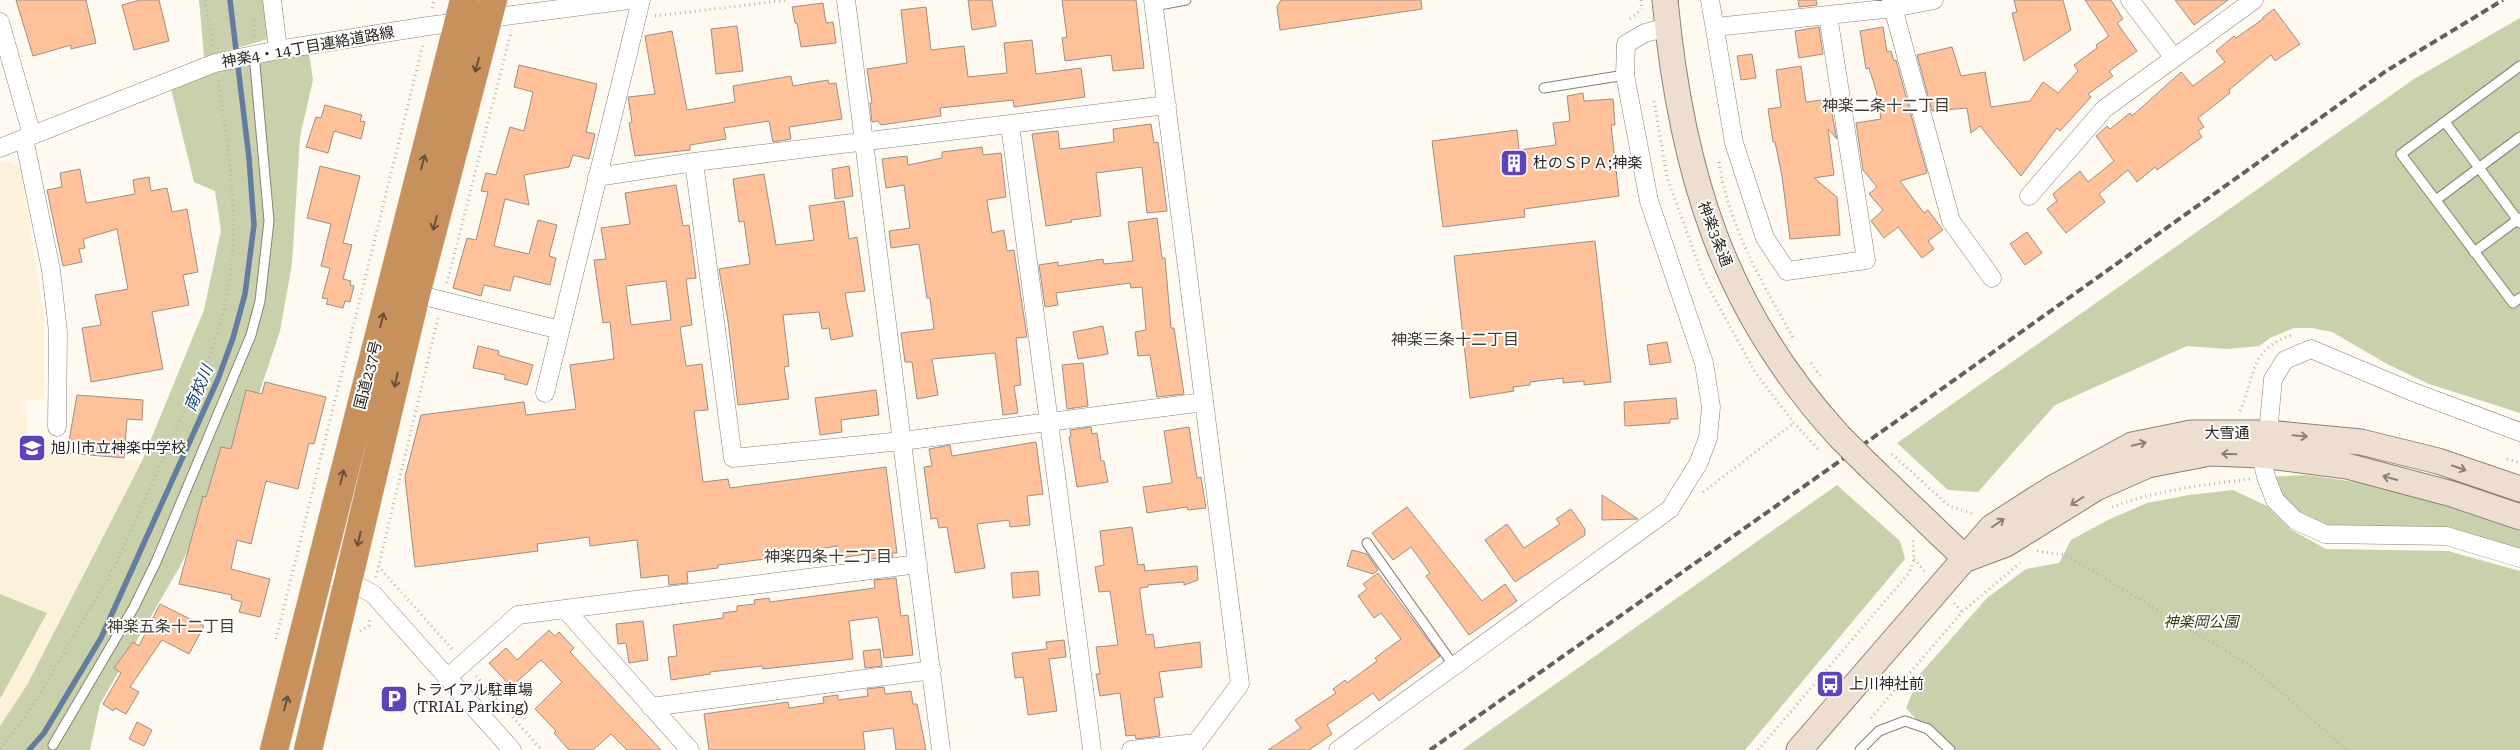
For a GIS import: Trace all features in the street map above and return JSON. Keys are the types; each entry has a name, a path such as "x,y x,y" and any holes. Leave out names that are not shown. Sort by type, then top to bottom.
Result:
{"highway":[{"name":"国道237号","path":"308,750 416,294 491,9"},
{"name":"国道237号","path":"274,750 462,11"}],"main road":[{"name":"神楽3条通","path":"1665,0 1681,116 1693,174 1715,238 1742,301 1780,363 1810,404 1840,436 1879,459"},
{"name":"大雪通","path":"1800,750 1966,560 1992,526 2054,488 2132,445 2191,433 2265,455 2347,466 2452,494 2520,517"},
{"name":"大雪通","path":"2265,455 2361,442 2438,461 2520,489"},
{"path":"1879,459 1966,560"}],"street":[{"path":"272,0 278,50"},
{"name":"神楽4・14丁目連絡道路線","path":"0,148 220,62 278,50 428,26 462,11 491,9 516,15 629,0"},
{"path":"545,393 641,0"},
{"path":"846,0 941,750"},
{"path":"1710,0 1716,26 1734,143 1765,238 1788,271 1866,260 1828,15"},
{"path":"1716,26 1828,15 1892,4 1934,0"},
{"path":"2130,0 2174,58"},
{"path":"2029,196 2104,109 2254,0"},
{"path":"1131,750 1196,743 1240,684 1154,3"},
{"path":"1892,4 1951,221 1992,278"},
{"path":"0,22 28,137 51,270 57,323 57,427"},
{"path":"1338,750 1670,509 1698,464 1708,438 1711,407 1704,363 1649,201 1625,75 1626,44 1645,34 1668,27"},
{"path":"597,177 694,162 1167,105"},
{"path":"1010,125 1092,750"},
{"path":"694,162 733,458 902,440 1204,402"},
{"path":"390,288 560,330"},
{"path":"2520,432 2413,392 2311,349 2284,360 2273,379 2265,455 2275,500 2295,520 2325,534 2446,536 2520,558"},
{"path":"448,677 518,615 918,564"},
{"path":"318,573 349,581 373,594 512,750"},
{"path":"565,609 690,750"},
{"path":"652,707 932,670"}],"lane":[{"path":"1154,3 1186,0"},
{"path":"53,746 134,608 156,562 251,334 260,300 269,221 250,55"},
{"path":"2520,67 2401,154 2513,303 2520,298"},
{"path":"1544,88 1625,75"},
{"path":"2444,122 2519,220 2474,252"},
{"path":"2436,200 2520,137"},
{"path":"1367,543 1454,666"},
{"path":"1860,750 1879,731 1905,721 1928,730 1950,750"}],"path":[{"path":"0,749 28,712 115,566 224,318 234,241 232,164 220,62 205,0"},
{"path":"274,649 434,0"},
{"path":"1627,21 1642,9"},
{"path":"360,635 361,629 369,626 378,566 442,301 516,15"},
{"path":"250,55 254,18"},
{"path":"1670,509 1696,498 1794,422"},
{"path":"2105,510 2142,496 2189,486 2265,455"},
{"path":"1879,459 1949,506 1976,515"},
{"path":"1758,750 1909,573 1914,559 1914,539"},
{"path":"2038,546 2031,550 2066,555 2251,666 2347,750"},
{"path":"1869,721 1962,612 2026,556"}],"shaded area":[{"name":"旭川市立神楽中学校","path":"4,160 21,168 44,317 44,399 25,401 28,439 63,440 64,455 142,461 27,685 0,726 0,162"}],"green space":[{"path":"199,0 265,0 268,39 204,57"},
{"path":"2520,18 2520,413 2429,384 2389,365 2332,332 2312,328 2294,328 2270,338 2259,346 2227,349 2187,346 2055,405 1978,492 1948,490 1897,443 2414,79"},
{"path":"309,53 313,80 300,137 292,264 280,331 242,444 179,568 100,704 90,750 0,750 0,726 27,685 142,461 204,310 221,230 215,191 194,182 170,85 276,56"},
{"path":"2307,475 2362,483 2419,497 2520,531 2520,558 2446,536 2325,534 2295,520 2266,477"},
{"path":"1837,485 1900,541 1905,559 1745,750 1462,750"},
{"name":"神楽岡公園","path":"2233,490 2267,506 2290,529 2326,549 2448,551 2520,571 2520,750 1944,750 1906,708 1920,674 1987,598 2026,569 2059,563 2071,540 2108,520 2147,503 2189,495"},
{"path":"0,594 47,613 0,699"}],"building":[{"path":"16,0 86,0 96,43 71,49 71,45 33,56"},
{"path":"140,0 159,0 169,41 134,50 122,5"},
{"path":"968,0 992,0 996,26 972,30"},
{"path":"1062,0 1136,0 1144,68 1113,71 1111,55 1065,61 1062,38 1067,37"},
{"path":"1281,0 1421,0 1422,9 1280,30 1277,7"},
{"path":"1798,0 1816,0 1817,5 1799,7"},
{"path":"2014,0 2063,0 2071,30 2024,61 2012,13 2017,12"},
{"path":"2085,0 2111,0 2123,19 2117,23 2137,51 2109,71 2113,76 2088,94 2091,97 2060,131 2057,128 2021,176 1980,126 1971,133 1967,108 1932,111 1917,55 1952,47 1961,76 1985,72 1991,107 2030,101 2043,82 2058,93 2078,71 2074,65 2097,48 2096,45 2109,36"},
{"path":"2175,0 2228,0 2194,25"},
{"path":"823,3 826,23 833,22 836,43 801,47 792,7"},
{"path":"926,7 931,50 964,46 968,77 1007,73 1004,43 1032,40 1036,74 1081,68 1085,97 1014,107 1013,100 940,108 941,116 881,125 878,121 872,122 870,103 872,103 867,69 907,63 901,10"},
{"path":"2274,9 2300,44 2275,61 2271,55 2229,90 2230,93 2198,118 2204,127 2198,131 2202,137 2157,170 2155,167 2137,182 2128,170 2099,194 2105,202 2066,233 2047,209 2057,201 2053,194 2080,171 2088,182 2114,161 2096,136 2107,126 2110,129 2130,113 2132,116 2181,72 2193,86 2225,62 2216,51 2234,36 2236,38 2263,19"},
{"path":"737,26 743,71 716,74 711,29"},
{"path":"1819,27 1823,54 1799,58 1795,31"},
{"path":"1883,27 1887,52 1891,51 1894,61 1896,60 1927,173 1900,181 1924,213 1928,210 1943,230 1928,241 1934,249 1922,258 1898,227 1884,238 1871,221 1883,210 1869,194 1877,187 1863,170 1856,123 1881,119 1876,90 1869,68 1866,69 1860,31"},
{"path":"672,31 687,110 735,102 733,86 791,76 793,86 828,80 829,84 836,83 842,119 789,127 791,139 773,142 769,121 724,128 726,139 690,145 690,150 635,156 629,123 632,122 628,97 655,94 645,36"},
{"path":"1752,54 1756,78 1741,80 1737,56"},
{"path":"519,65 597,84 586,132 595,134 589,159 573,155 569,167 524,175 529,205 505,199 494,246 529,254 538,220 557,225 549,256 556,258 550,285 514,276 510,291 484,285 481,296 453,288 467,238 476,240 488,192 481,191 486,173 496,175 510,127 524,131 533,92 514,87"},
{"path":"1801,66 1806,102 1829,99 1837,139 1828,129 1834,175 1814,178 1837,197 1840,235 1790,239 1782,176 1775,142 1773,142 1768,109 1781,107 1776,70"},
{"name":"杜のＳＰＡ;神楽","path":"1583,93 1584,101 1613,99 1615,125 1611,125 1619,196 1524,209 1525,217 1443,227 1432,141 1517,130 1519,150 1556,145 1553,123 1570,121 1567,96"},
{"path":"325,105 362,115 360,121 365,122 361,139 334,131 328,153 306,147 316,117 321,118"},
{"path":"1151,124 1154,143 1158,142 1167,211 1147,213 1142,167 1096,173 1101,216 1046,226 1032,134 1058,131 1060,149 1114,142 1113,129"},
{"path":"982,147 983,155 1001,153 1006,197 987,200 992,233 1004,230 1007,251 1014,250 1027,337 1016,338 1021,385 1014,386 1018,413 1003,415 995,353 932,359 938,395 917,399 912,362 905,362 901,333 934,329 930,298 927,298 919,244 891,248 889,231 910,228 904,185 886,188 882,159 907,156 908,165 942,158 942,152"},
{"path":"320,166 360,176 343,243 352,245 343,279 351,281 350,285 354,286 350,302 345,301 343,308 326,304 328,299 322,298 330,268 321,266 331,224 307,218"},
{"path":"849,166 853,196 835,199 832,169"},
{"path":"80,169 86,203 135,194 133,180 149,177 151,191 167,188 172,212 187,209 198,272 183,275 189,305 152,312 163,369 91,382 82,328 101,325 95,295 128,289 117,229 83,239 85,248 79,249 82,262 63,266 47,190 62,187 60,173"},
{"path":"764,174 776,245 814,240 809,206 844,201 849,239 857,237 865,291 845,293 853,336 831,340 829,328 822,329 819,312 783,315 789,366 784,367 789,399 738,405 728,321 719,269 750,264 744,221 739,222 733,179"},
{"path":"676,185 683,226 689,225 696,278 686,279 692,325 680,327 686,366 702,364 708,410 694,411 703,482 728,479 730,488 886,467 897,553 892,553 893,557 871,559 867,554 839,558 837,546 796,553 797,559 773,561 773,558 718,565 718,568 687,572 688,583 669,585 668,575 641,578 637,540 590,546 589,537 537,544 538,551 415,567 405,477 421,415 524,402 526,415 576,409 570,365 614,359 610,322 603,323 594,260 606,259 601,228 630,224 625,193","holes":["666,281 671,320 631,325 626,286"]},
{"path":"1157,218 1162,258 1165,258 1171,328 1174,328 1184,394 1157,397 1150,355 1138,356 1135,332 1146,330 1142,287 1131,288 1130,283 1056,293 1058,305 1045,307 1039,265 1058,262 1058,266 1103,259 1104,264 1133,261 1128,222"},
{"path":"2027,232 2042,253 2025,265 2010,244"},
{"path":"1595,241 1611,382 1584,385 1584,381 1563,383 1563,378 1530,382 1530,385 1513,387 1514,391 1470,398 1454,256"},
{"path":"1103,326 1108,354 1078,359 1073,332"},
{"path":"1667,342 1671,362 1650,365 1647,345"},
{"path":"478,346 499,351 498,355 533,365 527,385 504,379 506,375 473,368"},
{"path":"1083,363 1088,406 1067,409 1062,365"},
{"path":"265,382 326,397 314,444 309,443 298,489 266,481 251,544 237,540 231,569 270,579 260,617 239,612 242,602 231,599 232,595 179,584 203,496 206,497 221,447 231,449 246,390 262,394"},
{"path":"876,390 879,415 841,420 842,432 820,435 815,398"},
{"path":"77,395 143,400 142,420 127,419 124,458 67,453"},
{"path":"1676,398 1678,419 1670,419 1670,423 1625,426 1624,402"},
{"path":"1091,427 1092,434 1097,433 1101,461 1104,461 1108,482 1077,487 1069,437 1071,437 1070,430"},
{"path":"1189,427 1197,478 1201,477 1206,508 1188,510 1187,507 1147,513 1143,487 1172,483 1164,431"},
{"path":"1036,442 1043,494 1027,496 1030,525 1010,527 1009,520 977,524 985,568 955,573 947,527 939,528 937,518 931,519 924,467 932,466 929,449 950,445 952,456"},
{"path":"1602,495 1638,519 1602,520"},
{"path":"1407,507 1482,601 1505,584 1517,601 1469,635 1426,576 1430,573 1411,547 1393,560 1372,533"},
{"path":"1571,509 1585,529 1585,535 1515,582 1485,540 1507,524 1524,548 1560,524 1556,519"},
{"path":"1132,527 1138,565 1144,564 1145,571 1197,566 1198,580 1184,585 1184,582 1148,585 1148,587 1140,588 1140,593 1146,635 1153,634 1155,648 1200,642 1202,667 1159,672 1163,697 1154,698 1160,736 1136,739 1135,735 1126,736 1120,693 1100,696 1096,674 1100,674 1096,647 1118,645 1110,591 1099,592 1095,567 1104,565 1100,531"},
{"path":"1352,550 1367,554 1378,570 1373,574 1347,566"},
{"path":"1038,571 1040,595 1013,598 1011,573"},
{"path":"1378,573 1440,656 1379,701 1373,693 1327,725 1332,734 1309,750 1268,750 1301,728 1295,720 1336,693 1333,689 1345,680 1347,683 1377,661 1375,658 1401,639 1381,613 1374,618 1358,596 1367,589 1363,584"},
{"path":"896,578 901,616 908,615 913,655 884,658 878,617 849,621 853,659 763,669 762,666 710,672 710,674 671,680 668,657 677,656 673,625 723,618 723,613 737,611 737,606 755,604 754,600 769,598 770,602 875,588 874,580"},
{"path":"160,604 204,626 189,654 162,640 130,687 139,692 126,714 115,708 113,711 103,704 121,673 114,668 133,642 139,646"},
{"path":"643,621 648,660 629,663 626,643 618,644 616,624"},
{"path":"549,630 555,636 559,632 574,648 570,652 661,750 627,750 611,734 593,750 569,750 554,733 556,731 535,709 562,682 541,660 511,687 489,663 506,648 517,660"},
{"path":"1064,640 1066,657 1049,659 1057,711 1028,715 1023,677 1015,678 1012,653 1047,649 1046,642"},
{"path":"880,649 882,666 865,668 863,651"},
{"path":"884,687 885,694 911,691 913,704 917,704 926,750 896,750 893,728 863,732 865,750 709,750 704,714 788,702 789,708 824,703 823,697 838,695 838,700 868,696 867,689"},
{"path":"137,722 152,730 144,746 129,739"}],"waterway":[{"name":"南校川","path":"29,750 44,733 101,638 218,379 233,338 245,294 254,225 249,158 230,0"}],"railway":[{"path":"1430,750 1908,413 2386,71 2503,0"}],"place":[{"name":"杜のＳＰＡ;神楽","path":"1514,163"},
{"name":"旭川市立神楽中学校","path":"32,448"},
{"name":"上川神社前","path":"1830,684"},
{"name":"トライアル駐車場 (TRIAL Parking)","path":"394,699"}],"district":[{"name":"神楽二条十二丁目","path":"1886,105"},
{"name":"神楽三条十二丁目","path":"1455,339"},
{"name":"神楽四条十二丁目","path":"828,556"},
{"name":"神楽五条十二丁目","path":"171,626"}]}
